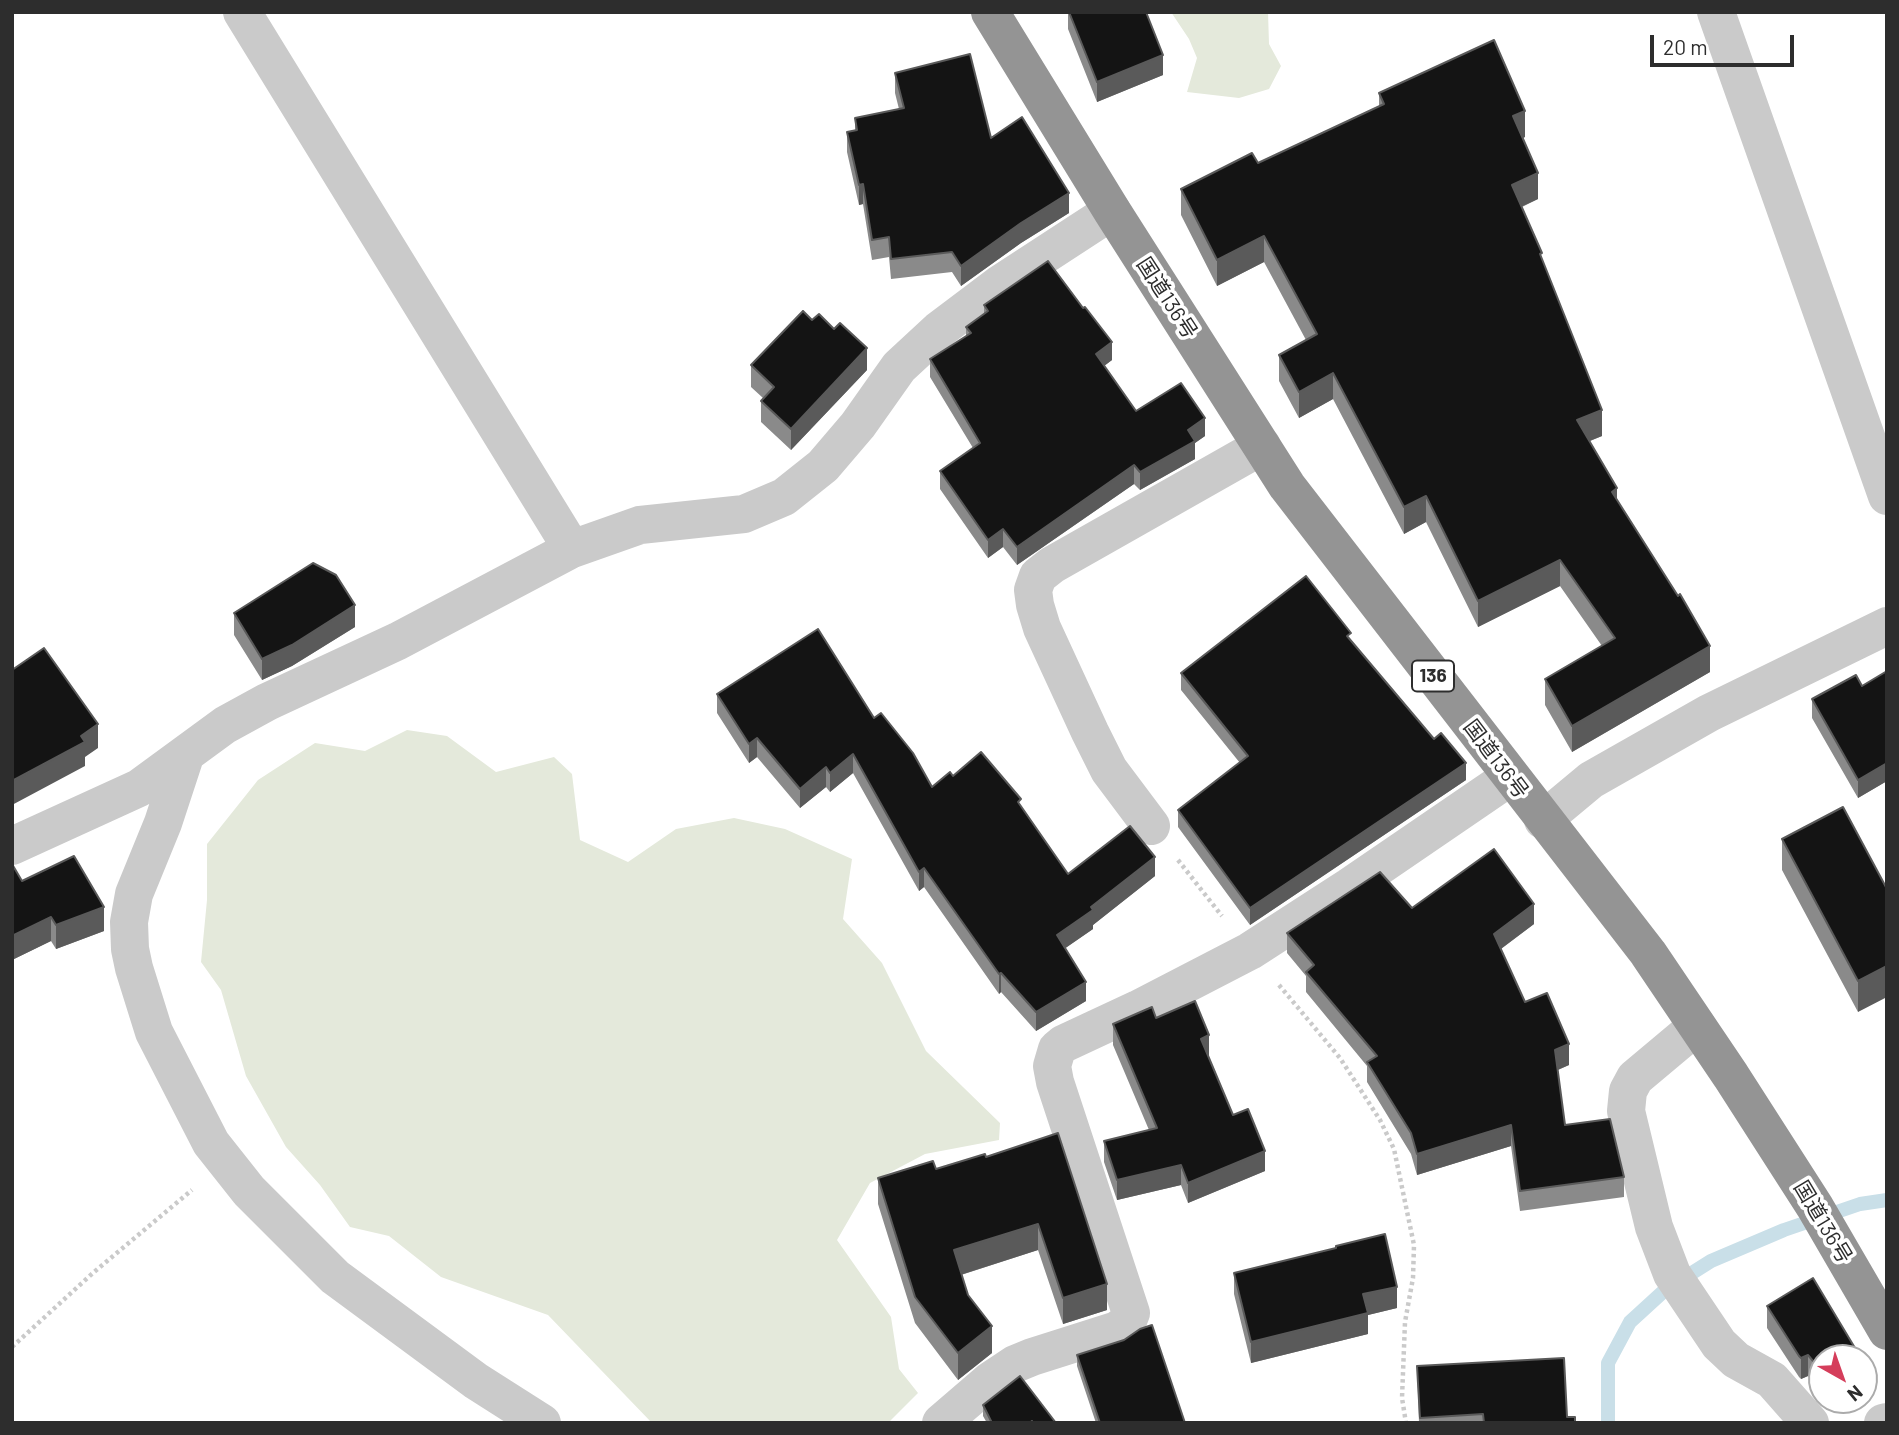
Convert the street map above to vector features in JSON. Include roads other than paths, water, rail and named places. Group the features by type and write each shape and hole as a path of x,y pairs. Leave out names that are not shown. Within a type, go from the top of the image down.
{"highway":[{"name":"国道136号","path":"990,12 1112,211 1287,486 1648,953 1815,1207 1887,1331"}],"street":[{"path":"242,12 572,549"},
{"path":"1716,12 1887,496"},
{"path":"12,846 139,788 225,725 267,702 398,641 572,549 640,525 744,514 784,497 823,466 859,425 898,367 939,330 1000,284 1112,211"},
{"path":"1151,826 1109,770 1090,732 1042,628 1033,590 1038,576 1052,565 1262,446"},
{"path":"1543,820 1591,780 1709,713 1887,626"},
{"path":"185,756 166,814 134,894 129,922 130,949 153,1032 211,1143 249,1191 335,1277 476,1381 542,1423"},
{"path":"941,1423 991,1380 1015,1364 1117,1330 1127,1323 1131,1313 1055,1082 1052,1066 1056,1049 1250,951 1510,777"},
{"path":"1697,1027 1635,1078 1628,1091 1626,1111 1654,1227 1666,1263 1719,1344 1736,1360 1772,1380 1810,1423"}],"waterway":[{"path":"1608,1423 1608,1363 1630,1322 1665,1290 1711,1261 1784,1230 1860,1204 1887,1200"}]}
